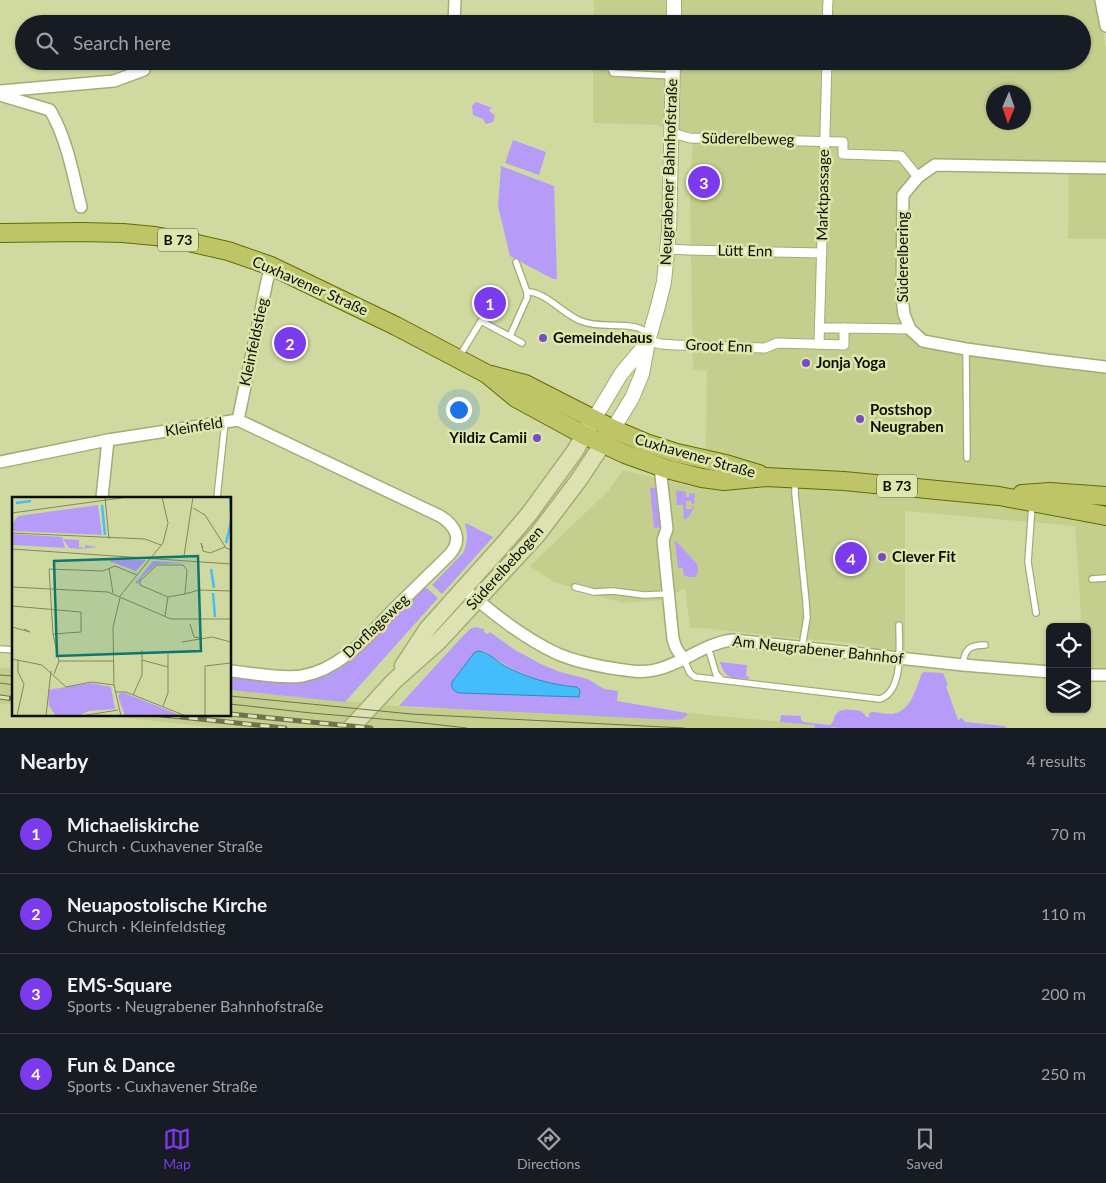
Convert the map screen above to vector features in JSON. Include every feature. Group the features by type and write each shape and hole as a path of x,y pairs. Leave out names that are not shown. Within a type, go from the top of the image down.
{"main road":[{"name":"Cuxhavener Straße","path":"0,233 82,232 155,236 212,247 271,266 396,326 487,374 516,398 584,435 639,459 702,478 724,481 766,477 844,481 999,496 1106,516"},
{"name":"Cuxhavener Straße","path":"487,374 525,384 613,429 656,447 677,454 726,464 766,477"},
{"name":"Süderelbebogen","path":"394,681 428,628 529,514 575,451 594,419"},
{"name":"Süderelbebogen","path":"351,728 394,681 428,652 537,535 578,481 613,429"},
{"name":"Cuxhavener Straße","path":"999,496 1050,492 1106,496"}],"street":[{"path":"454,15 455,0"},
{"path":"674,0 674,15"},
{"path":"827,15 828,0"},
{"path":"1101,0 1106,26"},
{"path":"0,91 114,81 144,70"},
{"name":"Neugrabener Bahnhofstraße","path":"613,429 632,398 642,374 649,337 664,282 668,249 673,70"},
{"name":"Marktpassage","path":"820,328 826,70"},
{"path":"0,95 50,110 57,121 70,161 81,207"},
{"name":"Süderelbeweg","path":"672,133 690,138 843,142 842,154"},
{"path":"824,154 902,156 918,177"},
{"name":"Süderelbering","path":"910,329 904,314 902,298 904,195 918,177 935,165 1106,168"},
{"name":"Lütt Enn","path":"668,249 822,253"},
{"name":"Kleinfeldstieg","path":"238,420 271,266"},
{"path":"819,344 820,328 910,329 923,341 966,349 1106,366"},
{"name":"Groot Enn","path":"649,337 668,344 765,348 777,343 846,345 844,328"},
{"name":"Neugrabener Bahnhofstraße","path":"594,419 621,374 649,337"},
{"name":"Kleinfeld","path":"0,462 108,440 238,420 440,516 449,521 454,527"},
{"path":"102,497 108,440"},
{"path":"660,466 667,529 663,540 672,639 684,660"},
{"name":"Dorflageweg","path":"231,671 287,677 320,671 338,662 356,647 450,554 455,548 454,527"},
{"name":"Am Neugrabener Bahnhof","path":"464,589 511,626 558,654 609,668 644,672 662,669 720,642 733,640 963,665 1046,672"},
{"path":"1091,674 1106,675"}],"lane":[{"path":"612,70 613,73 618,74 673,76"},
{"path":"510,336 527,301 527,292 516,262"},
{"path":"527,292 534,293 556,304 564,312 579,320 602,325 638,328 649,337"},
{"path":"458,359 481,321 522,343"},
{"path":"966,349 967,458"},
{"path":"217,497 225,422"},
{"path":"796,478 795,493 806,602 802,647"},
{"path":"1033,503 1028,562 1036,613"},
{"path":"1092,579 1106,578"},
{"path":"575,587 594,592 613,591 644,595 668,594"},
{"path":"684,660 690,673 695,677 880,699 890,694 896,681 899,658 899,625"},
{"path":"963,665 964,655 968,649 977,645 985,645"},
{"path":"708,647 716,674 722,680"}],"shaded area":[{"path":"594,0 1098,0 1106,50 1106,239 1068,239 1069,166 935,165 903,194 903,308 923,341 1106,367 1106,675 1091,675 1091,623 1080,623 1075,526 905,511 905,652 869,649 863,644 690,628 685,588 665,600 622,603 554,582 530,566 608,491 623,470 695,487 706,444 707,371 693,370 690,200 693,132 655,125 593,123 593,70 1091,70 1091,15 594,15"},
{"path":"476,102 492,108 489,110 495,115 493,122 486,124 483,119 473,115 472,106"},
{"path":"513,140 546,152 539,175 505,163"},
{"path":"501,166 554,186 557,279 553,279 510,256 498,206"},
{"path":"659,487 663,527 654,528 650,488"},
{"path":"676,490 686,492 686,497 689,497 689,493 695,494 694,504 691,501 686,501 686,509 694,507 689,516 684,520 683,505 677,505"},
{"path":"466,523 493,537 442,594 432,585 463,553 467,538"},
{"path":"676,541 697,564 698,571 696,577 684,576 683,568 678,568"},
{"path":"423,588 428,589 438,598 345,702 231,690 231,677 317,678 336,669 359,651"},
{"path":"475,627 484,629 484,632 487,634 490,632 515,650 543,665 560,672 588,679 604,689 618,691 617,701 687,713 687,716 675,720 399,706 470,629","holes":["484,651 517,671 539,680 577,687 579,696 459,693"]},
{"path":"720,662 747,665 746,676 749,679 730,677 724,672"},
{"path":"0,667 12,669 12,705 0,704"},
{"path":"924,672 943,673 958,720 962,718 965,722 1004,726 1007,728 815,728 815,725 780,722 781,715 801,716 803,722 830,725 836,714 844,710 861,711 867,717 869,717 871,712 892,714 898,712 904,709 912,698"},
{"path":"231,690 416,708 687,713 863,728 219,728 109,716 231,716"}],"water":[{"path":"478,651 486,653 505,666 531,677 558,685 577,687 580,690 579,697 459,693 453,689 452,682 474,653"}],"tram line":[{"path":"0,675 12,676"},
{"path":"0,683 12,685"},
{"path":"231,696 411,714 684,728"},
{"path":"231,704 467,728"}],"railway":[{"path":"0,697 12,699"},
{"path":"231,714 371,728"},
{"path":"172,716 285,728"}],"place":[{"name":"EMS-Square","path":"704,182"},
{"name":"Michaeliskirche","path":"490,303"},
{"name":"Gemeindehaus","path":"543,338"},
{"name":"Neuapostolische Kirche","path":"290,343"},
{"name":"Jonja Yoga","path":"806,363"},
{"name":"Postshop Neugraben","path":"860,419"},
{"name":"Yildiz Camii","path":"537,438"},
{"name":"Clever Fit","path":"882,557"},
{"name":"Fun & Dance","path":"851,558"}]}
